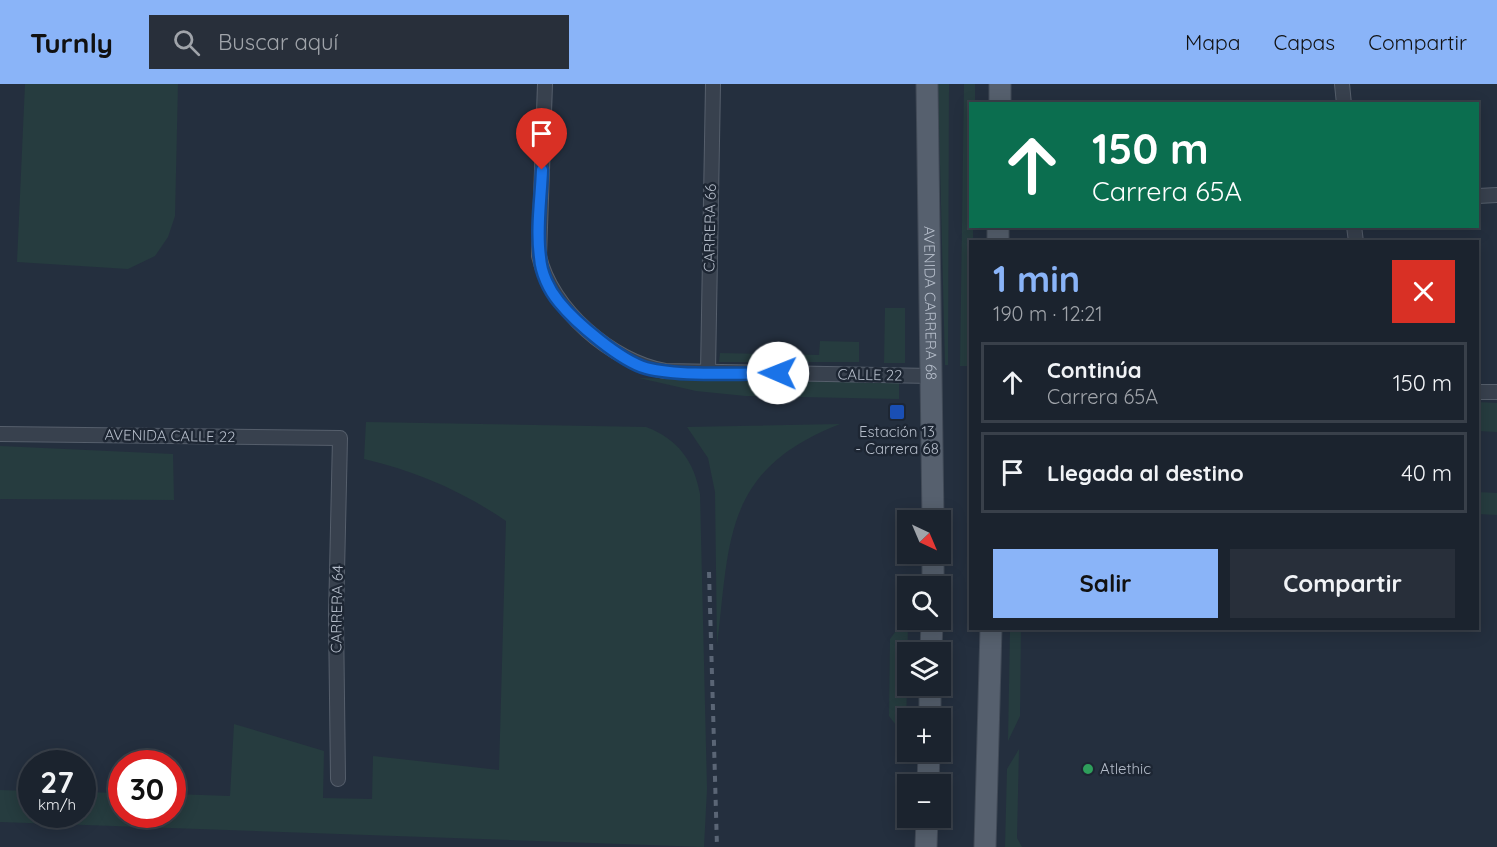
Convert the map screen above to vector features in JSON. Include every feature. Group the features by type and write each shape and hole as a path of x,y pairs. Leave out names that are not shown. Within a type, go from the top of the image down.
{"main road":[{"name":"AVENIDA CARRERA 68","path":"927,84 933,510"},
{"path":"1000,84 1000,102"},
{"path":"985,847 991,630"},
{"path":"926,847 927,828"}],"street":[{"name":"CALLE 22","path":"546,84 539,256 544,276 559,302 614,351 644,368 665,372 931,376"},
{"name":"CARRERA 66","path":"708,372 713,84"},
{"path":"1342,84 1344,102"},
{"path":"1479,196 1497,195"},
{"path":"1479,392 1497,392"},
{"name":"AVENIDA CALLE 22","path":"0,434 340,438"},
{"name":"CARRERA 64","path":"338,779 336,616 340,438"}],"green space":[{"path":"25,84 178,84 175,216 168,237 155,256 128,269 17,262"},
{"path":"938,84 949,84 948,365 945,365"},
{"path":"964,84 975,84 975,102 969,102 969,228 973,228 973,240 969,240 969,366 960,366"},
{"path":"885,308 905,308 905,363 884,363"},
{"path":"820,341 859,342 859,362 719,362 720,353 819,355"},
{"path":"639,378 899,383 899,399 746,396 696,391"},
{"path":"1479,402 1497,403 1497,432 1479,431"},
{"path":"366,422 646,427 676,445 694,471 700,494 707,789 704,847 169,828 186,828 186,794 230,796 234,724 324,751 323,798 372,799 373,756 499,770 506,521 473,500 438,483 364,459"},
{"path":"840,424 802,442 773,463 753,486 740,512 731,541 717,646 715,492 708,458 687,427"},
{"path":"0,446 173,454 174,500 0,499"},
{"path":"1479,492 1497,493 1497,515 1479,514"},
{"path":"897,630 908,630 908,642 897,642 897,696 907,696 907,708 897,708 897,726 889,716 890,639"},
{"path":"1010,630 1021,630 1020,716 1008,741"},
{"path":"1019,749 1017,838 1022,847 1005,847 1007,769"},
{"path":"0,790 18,791 18,823 0,822"},
{"path":"96,792 108,793 108,826 96,825"}],"railway":[{"path":"709,572 717,847"}],"place":[{"name":"Estación 13 - Carrera 68","path":"897,412"},
{"name":"Atlethic","path":"1088,769"}],"route":[{"path":"542,170 539,256 544,276 559,302 581,323 614,351 644,368 665,372 778,373"}]}
